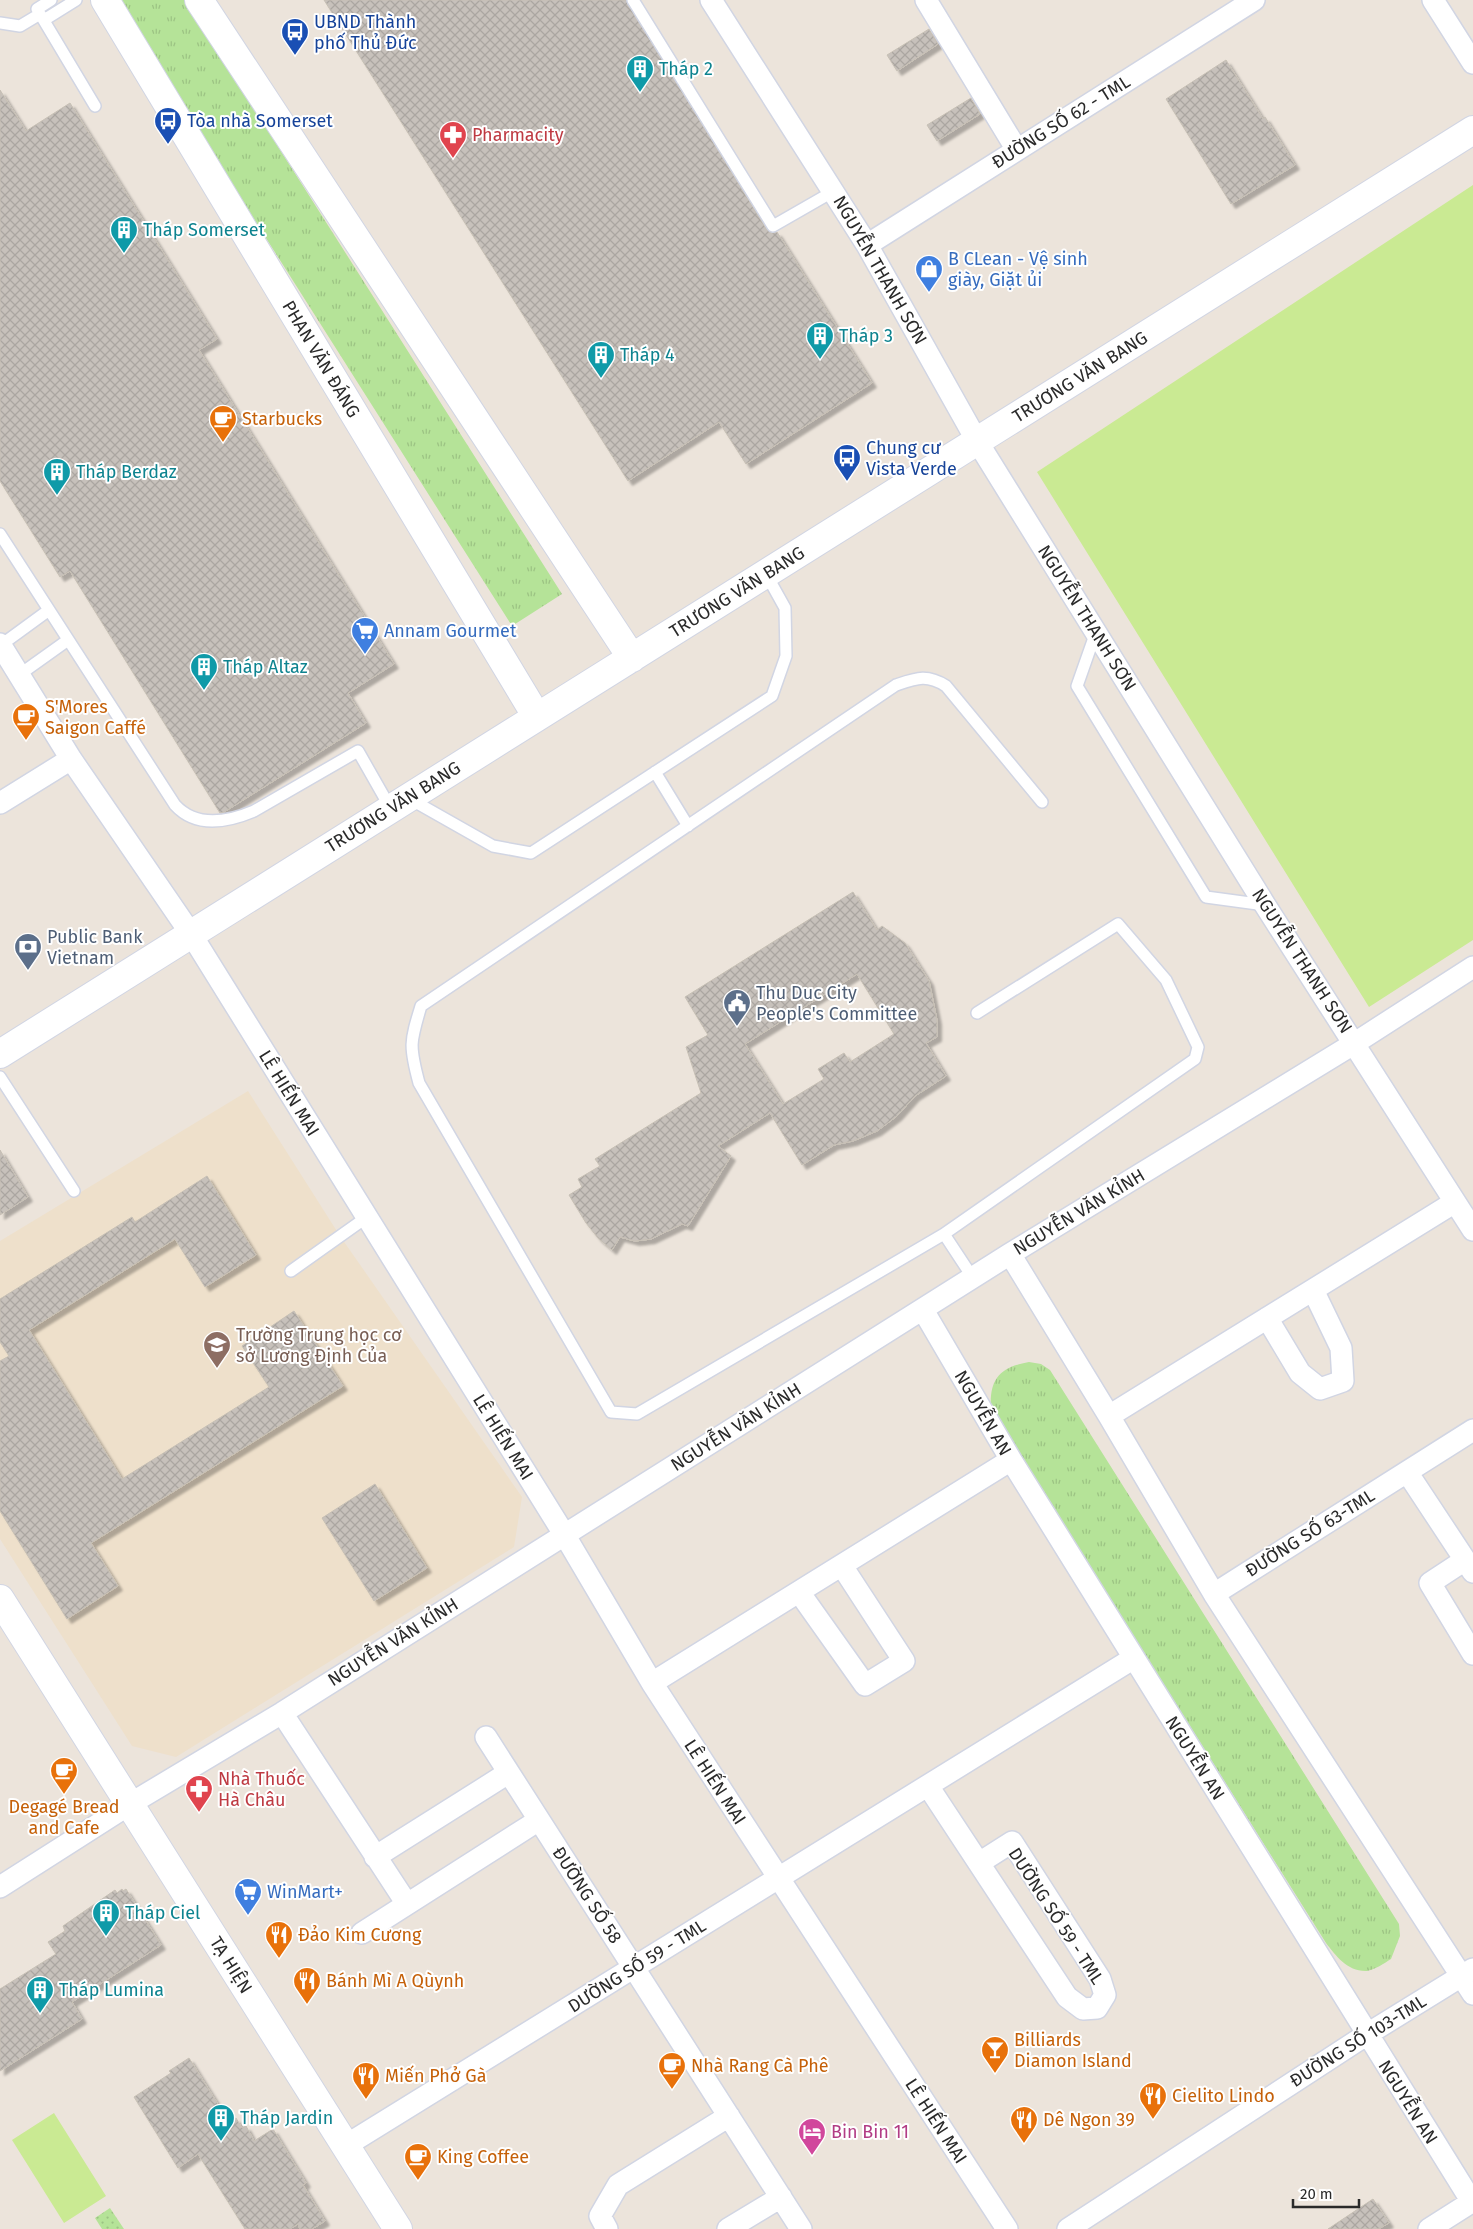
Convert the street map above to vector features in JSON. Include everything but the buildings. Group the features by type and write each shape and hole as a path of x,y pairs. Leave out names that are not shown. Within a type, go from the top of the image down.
{"street":[{"name":"PHAN VĂN ĐÁNG","path":"105,0 537,717"},
{"path":"200,0 632,658"},
{"name":"NGUYỄN THANH SƠN","path":"711,0 867,244 977,441 1265,905 1473,1230"},
{"path":"926,0 1017,150"},
{"name":"ĐƯỜNG SỐ 62 - TML","path":"867,244 1017,150 1229,6 1254,0"},
{"path":"1433,0 1473,63"},
{"name":"TRƯƠNG VĂN BANG","path":"0,1054 1473,130"},
{"name":"LÊ HIẾN MAI","path":"0,645 71,759 191,934 564,1534 652,1683 1007,2229"},
{"path":"0,804 71,759"},
{"name":"NGUYỄN VĂN KỈNH","path":"0,1888 130,1804 282,1713 1010,1254 1355,1043 1473,967"},
{"path":"1109,1416 1455,1202"},
{"path":"1010,1254 1109,1416 1214,1594 1469,1980"},
{"path":"1267,1318 1300,1373 1320,1389 1343,1381 1341,1348 1312,1290"},
{"name":"NGUYỄN AN","path":"923,1310 1011,1460 1366,2035 1472,2202"},
{"name":"ĐƯỜNG SỐ 63-TML","path":"1214,1594 1473,1430"},
{"path":"652,1683 1011,1460"},
{"path":"1407,1472 1469,1566 1430,1583 1473,1654"},
{"path":"799,1592 864,1685 904,1662 842,1566"},
{"name":"TẠ HIỆN","path":"0,1599 398,2229"},
{"name":"DƯỜNG SỐ 59 - TML","path":"345,2146 1134,1658"},
{"path":"282,1713 375,1857 408,1904"},
{"name":"ĐƯỜNG SỐ 58","path":"486,1737 801,2229"},
{"path":"375,1857 508,1773"},
{"name":"DƯỜNG SỐ 59 - TML","path":"928,1786 1067,1997 1083,2009 1097,2008 1105,1995 1100,1979 1012,1842 979,1863"},
{"path":"362,1933 538,1820"},
{"name":"ĐƯỜNG SỐ 103-TML","path":"1068,2229 1366,2035 1469,1980"},
{"path":"607,2229 600,2216 618,2184 729,2116"},
{"path":"728,2229 781,2197"},
{"path":"1429,2229 1472,2202"}],"lane":[{"path":"40,14 51,0"},
{"path":"0,23 20,26 40,14 76,0"},
{"path":"633,0 773,226 834,191"},
{"path":"40,14 95,106"},
{"path":"0,534 175,805 183,813 214,821 238,818 254,811 358,751 399,803 493,846 531,853 772,696 786,656 785,608 766,574"},
{"path":"0,645 49,610"},
{"path":"1096,632 1077,686 1206,897 1265,905"},
{"path":"19,675 68,640"},
{"path":"977,1013 1118,924 1166,980 1198,1047 1195,1059 944,1234 637,1414 611,1412 419,1083 411,1052 412,1036 421,1006 896,685 920,677 938,680 946,686 1042,802"},
{"path":"655,772 688,826"},
{"path":"0,1077 74,1191"},
{"path":"291,1272 366,1217"},
{"path":"944,1234 973,1278"}],"shaded area":[{"name":"Trường Trung học cơ sở Lương Định Của","path":"248,1091 340,1236 522,1497 514,1547 176,1757 132,1746 0,1539 0,1241"}],"green space":[{"path":"115,0 185,0 562,594 512,626"},
{"path":"1473,185 1473,940 1369,1007 1037,472"},
{"path":"1029,1362 1041,1364 1050,1370 1399,1924 1400,1936 1391,1959 1383,1964 1367,1971 1354,1969 1343,1962 1326,1943 991,1409 992,1390 998,1376 1011,1367"},
{"path":"54,2113 106,2196 64,2223 12,2140"},
{"path":"110,2208 124,2229 102,2229 95,2218"}],"place":[{"name":"UBND Thành phố Thủ Đức","path":"295,56"},
{"name":"Tháp 2","path":"640,93"},
{"name":"Tòa nhà Somerset","path":"168,145"},
{"name":"Pharmacity","path":"453,159"},
{"name":"Tháp Somerset","path":"124,254"},
{"name":"B CLean - Vệ sinh giày, Giặt ủi","path":"929,293"},
{"name":"Tháp 3","path":"820,360"},
{"name":"Tháp 4","path":"601,379"},
{"name":"Starbucks","path":"223,443"},
{"name":"Chung cư Vista Verde","path":"847,482"},
{"name":"Tháp Berdaz","path":"57,496"},
{"name":"Annam Gourmet","path":"365,655"},
{"name":"Tháp Altaz","path":"204,691"},
{"name":"S'Mores Saigon Caffé","path":"26,741"},
{"name":"Public Bank Vietnam","path":"28,971"},
{"name":"Thu Duc City People's Committee","path":"737,1027"},
{"name":"Trường Trung học cơ sở Lương Định Của","path":"217,1369"},
{"name":"Degagé Bread and Cafe","path":"64,1795"},
{"name":"Nhà Thuốc Hà Châu","path":"199,1813"},
{"name":"WinMart+","path":"248,1916"},
{"name":"Tháp Ciel","path":"106,1937"},
{"name":"Đảo Kim Cương","path":"279,1959"},
{"name":"Bánh Mì A Qùynh","path":"307,2005"},
{"name":"Tháp Lumina","path":"40,2014"},
{"name":"Billiards Diamon Island","path":"995,2074"},
{"name":"Nhà Rang Cà Phê","path":"672,2090"},
{"name":"Miến Phở Gà","path":"366,2100"},
{"name":"Cielito Lindo","path":"1153,2120"},
{"name":"Tháp Jardin","path":"221,2142"},
{"name":"Dê Ngon 39","path":"1024,2144"},
{"name":"Bin Bin 11","path":"812,2156"},
{"name":"King Coffee","path":"418,2181"}]}
